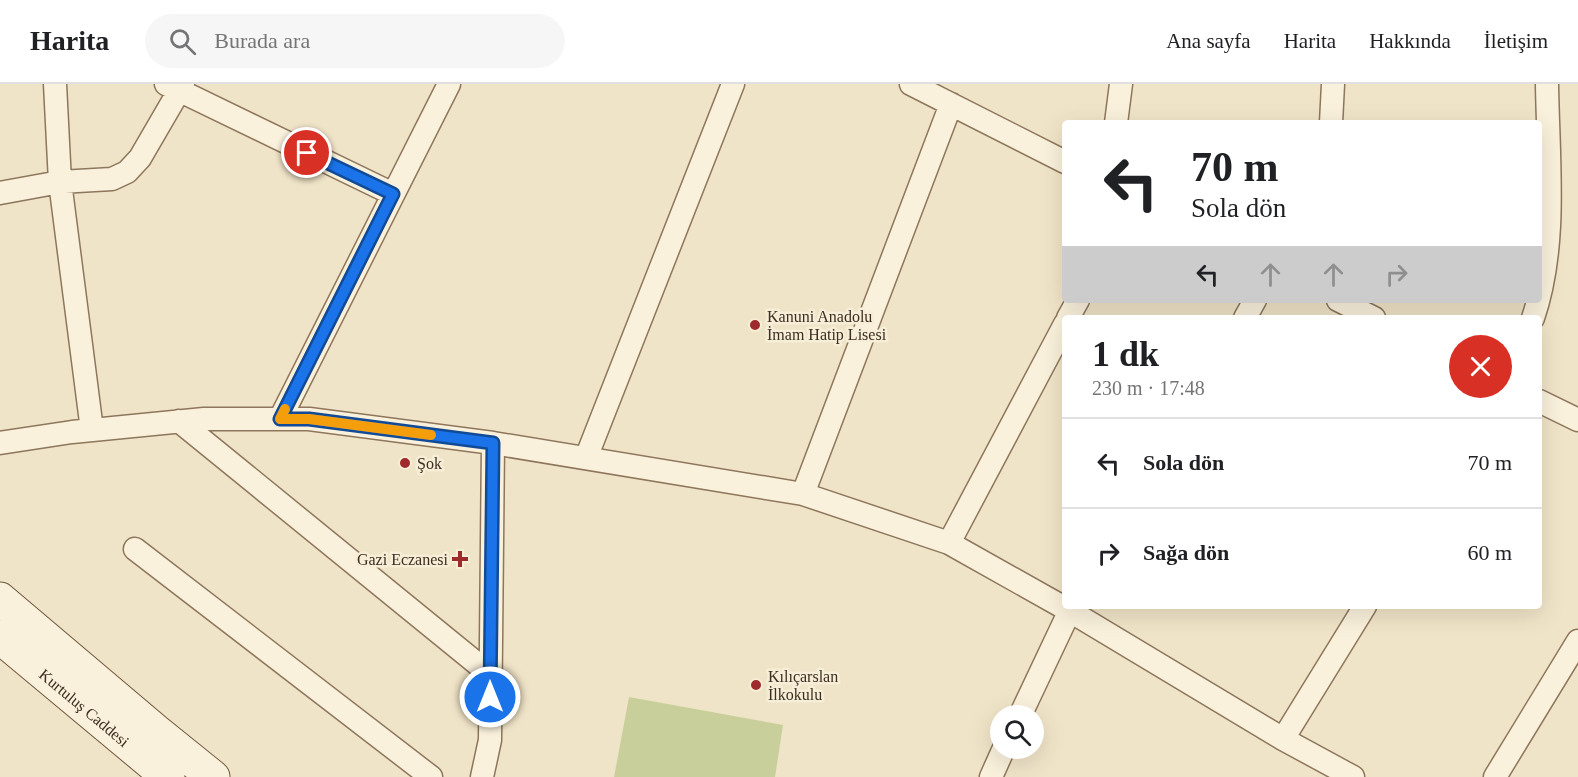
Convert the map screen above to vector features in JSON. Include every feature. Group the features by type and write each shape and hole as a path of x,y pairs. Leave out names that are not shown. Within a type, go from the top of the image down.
{"main road":[{"path":"0,599 213,777"},
{"name":"Kurtuluş Caddesi","path":"2,646 168,777"}],"street":[{"path":"55,84 60,182 92,430"},
{"path":"280,419 449,84"},
{"path":"586,458 732,84"},
{"path":"911,84 1062,160"},
{"path":"1116,120 1121,84"},
{"path":"1330,120 1333,84"},
{"path":"1542,285 1549,237 1547,84"},
{"path":"0,193 60,182 112,179 127,172 140,158 176,86 393,194"},
{"path":"803,494 951,104"},
{"path":"1344,303 1368,315"},
{"path":"949,543 1062,330"},
{"path":"1542,402 1578,420"},
{"path":"0,443 92,430 204,419 309,419 493,443 803,494 949,543 1062,603"},
{"path":"179,422 491,675"},
{"path":"482,777 490,740 493,443"},
{"path":"135,549 430,777"},
{"path":"1025,705 1071,609"},
{"path":"1073,609 1283,739 1353,777"},
{"path":"1283,739 1363,609"},
{"path":"1495,777 1578,641"},
{"path":"991,777 1000,759"}],"green space":[{"path":"629,697 783,725 775,777 614,777"}],"slow traffic":[{"path":"285,409 280,419 309,419 431,435"}],"place":[{"name":"Kanuni Anadolu İmam Hatip Lisesi","path":"755,325"},
{"name":"Şok","path":"405,463"},
{"name":"Gazi Eczanesi","path":"460,559"},
{"name":"Kılıçarslan İlkokulu","path":"756,685"}],"route":[{"path":"307,153 393,194 280,419 309,419 493,443 490,697"}]}
